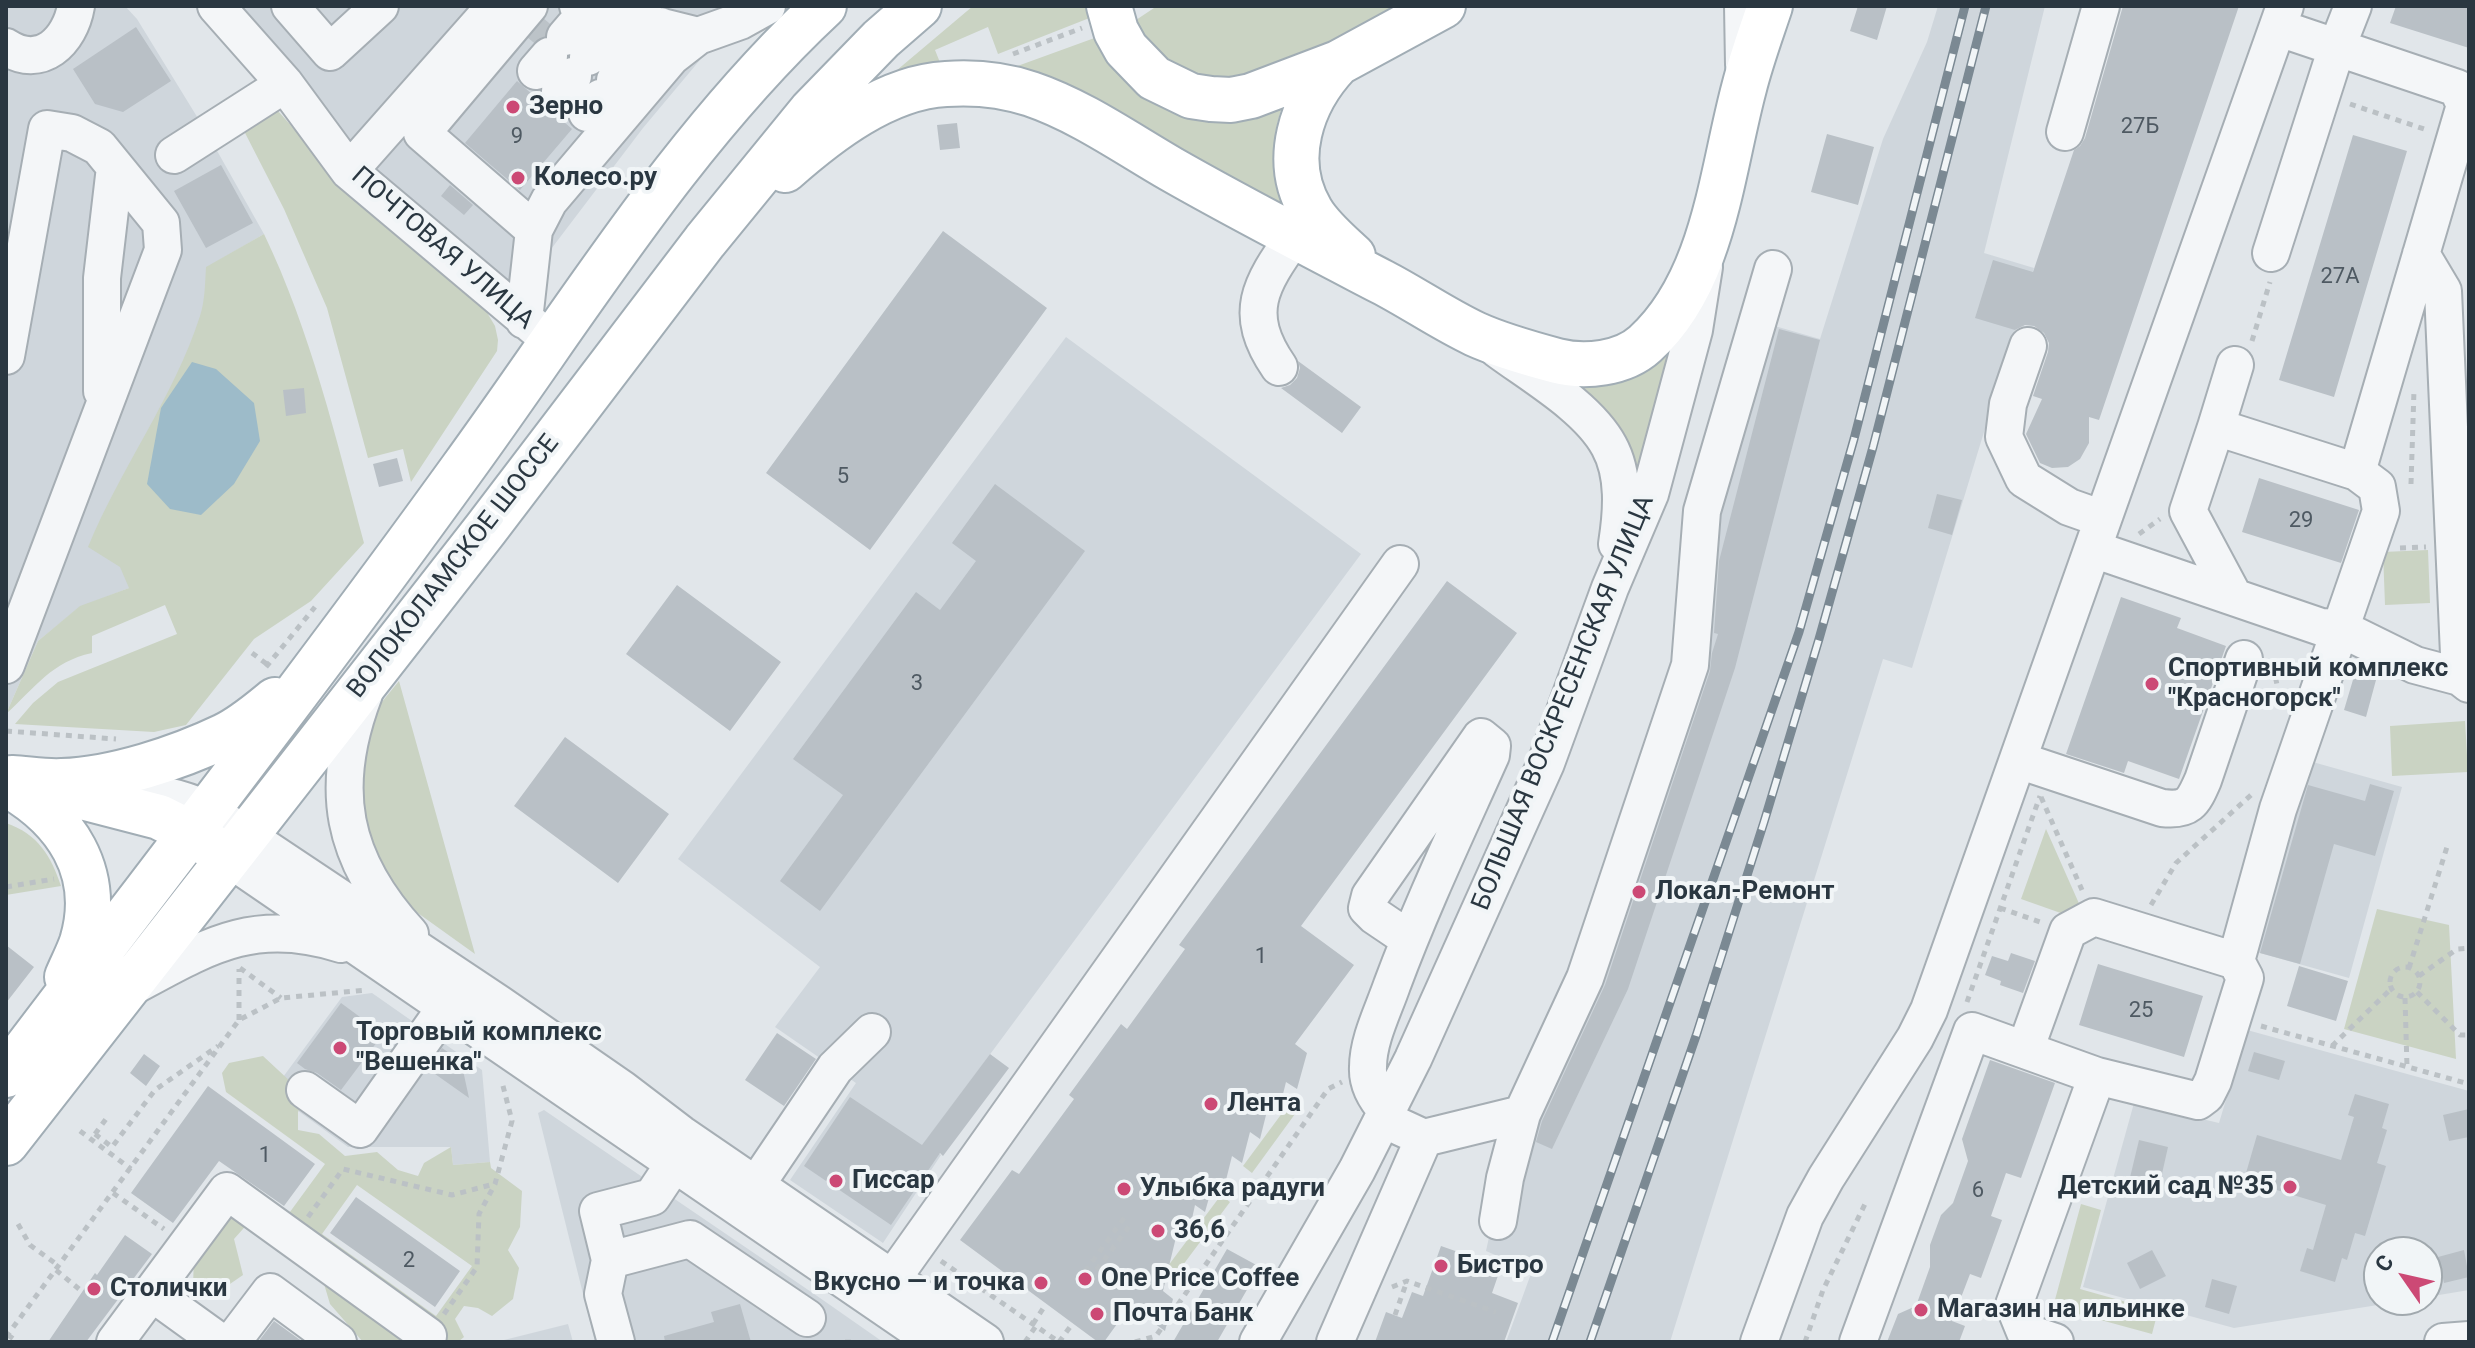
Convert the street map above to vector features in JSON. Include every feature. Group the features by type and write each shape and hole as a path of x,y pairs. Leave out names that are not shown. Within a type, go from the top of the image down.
{"main road":[{"path":"626,236 720,91 790,6"},
{"name":"ВОЛОКОЛАМСКОЕ ШОССЕ","path":"7,1073 200,822 466,463 537,330 626,236 707,131 794,33 824,6"},
{"name":"ВОЛОКОЛАМСКОЕ ШОССЕ","path":"6,1143 485,530 705,241 812,110 881,39 919,6"},
{"path":"1096,17 1116,31 1139,65 1163,83 1191,96 1221,100 1251,96 1338,63 1443,6"},
{"name":"БОЛЬШАЯ ВОСКРЕСЕНСКАЯ УЛИЦА","path":"1709,238 1744,86 1770,6"},
{"path":"1338,63 1321,81 1300,128 1296,169 1311,212 1331,236 1385,283"},
{"path":"705,241 789,166 856,116 886,99 945,84 995,85 1031,94 1071,112 1294,237 1476,334 1560,362 1598,364 1619,359 1642,347 1662,326 1683,294 1709,238"},
{"path":"8,780 62,781 120,773 225,735 248,722 275,700 333,643"},
{"path":"8,780 159,817 200,822 236,847"},
{"path":"8,780 55,820 74,846 88,890 82,943 49,1018"}],"street":[{"path":"6,47 27,56 47,52 62,41 73,21 76,6"},
{"name":"ПОЧТОВАЯ УЛИЦА","path":"216,6 285,84 349,171 537,330"},
{"path":"290,6 330,52 380,6"},
{"path":"349,171 495,6"},
{"path":"537,330 534,230 549,201 671,57 698,36 740,21 767,6"},
{"path":"1743,6 1744,86"},
{"path":"2065,132 2101,6"},
{"path":"2271,253 2353,6"},
{"path":"1759,1342 1805,1216 1928,1014 2018,760 2103,541 2282,17 2337,47 2457,88 2465,105 2462,142 2421,254 2382,481 2381,511 2285,791 2236,961 2245,978 2206,1095 2198,1101 2097,1076 1928,1014"},
{"path":"534,230 422,133 566,49 660,26 698,36"},
{"path":"566,49 660,26"},
{"path":"174,155 285,84"},
{"path":"6,356 47,129 72,133 99,147 161,223 163,250 102,413 13,626 6,665"},
{"path":"102,413 102,278 115,167"},
{"path":"1279,367 1272,358 1257,312 1266,281 1294,237"},
{"name":"БОЛЬШАЯ ВОСКРЕСЕНСКАЯ УЛИЦА","path":"1266,1334 1357,1170 1413,1059 1546,763 1610,588 1650,494 1694,330 1709,238"},
{"path":"2028,346 2008,404 2004,437 2024,479 2069,507 2103,541 2234,597 2321,627 2340,628 2415,665 2466,679 2457,472 2456,284 2421,254"},
{"path":"1498,1221 1505,1178 1522,1114 1585,978 1690,665 1702,511 1773,269"},
{"path":"1476,334 1567,401 1591,423 1609,446 1618,471 1622,508 1610,588"},
{"path":"2234,597 2188,511 2235,365"},
{"path":"2216,427 2382,481"},
{"path":"892,1279 1400,564"},
{"path":"381,660 355,716 349,742 345,772 346,818 354,851 363,871 404,928 432,959"},
{"path":"2018,760 2162,808 2176,810 2186,806 2194,800 2258,660"},
{"path":"1409,939 1367,908 1370,896 1481,737 1492,746 1491,755 1409,939 1378,1024 1368,1060 1369,1081 1385,1115 1424,1138 1522,1114"},
{"path":"62,781 165,794 190,802 200,822"},
{"path":"236,847 366,951 674,1164 844,1263 892,1279 936,1335"},
{"path":"236,847 432,959 610,1080 756,1185 844,1263 936,1335 985,1342"},
{"path":"2025,1050 2081,924 2136,930 2236,961"},
{"path":"128,989 216,944 249,934 300,933 366,951"},
{"path":"305,1090 360,1129 446,1007"},
{"path":"1858,1342 1972,1031"},
{"path":"756,1185 835,1068 872,1032"},
{"path":"2055,1342 2025,1332 2014,1305 2097,1076"},
{"path":"1335,1342 1424,1138"},
{"path":"616,1342 603,1294 610,1260 598,1211 652,1197 674,1164"},
{"path":"115,1342 227,1191 428,1336"},
{"path":"610,1260 690,1239 811,1330 844,1263"},
{"path":"232,1342 270,1292 338,1342"},
{"path":"152,1293 220,1342"},
{"path":"2443,1342 2469,1340"}],"path":[{"path":"1010,55 1096,17"},
{"path":"2322,94 2462,142"},
{"path":"2235,365 2252,342 2256,330 2271,280 2271,253"},
{"path":"2414,387 2382,481 2457,472"},
{"path":"2103,541 2176,506 2188,511"},
{"path":"2369,543 2386,549 2459,549"},
{"path":"260,675 321,599"},
{"path":"252,653 268,665"},
{"path":"2258,660 2283,712"},
{"path":"6,731 111,737 122,741"},
{"path":"2136,930 2176,863 2261,785 2285,791"},
{"path":"2000,908 2081,924 2040,795"},
{"path":"2409,968 2447,847"},
{"path":"6,887 63,877"},
{"path":"2419,976 2457,949 2469,948"},
{"path":"239,1020 239,967 281,998"},
{"path":"2409,968 2419,976 2417,992 2405,998 2398,996 2392,988 2391,979 2399,969 2409,968"},
{"path":"2332,1046 2392,988"},
{"path":"18,1342 7,1336 239,1020 281,998 380,989"},
{"path":"2417,992 2460,1035 2469,1035"},
{"path":"2405,998 2407,1067"},
{"path":"2233,1019 2469,1084"},
{"path":"80,1131 112,1147 155,1090 222,1043"},
{"path":"428,1336 477,1267 479,1214 495,1184 512,1121 499,1068"},
{"path":"1135,1342 1156,1336 1328,1089 1354,1076"},
{"path":"93,1137 106,1119"},
{"path":"93,1137 131,1169"},
{"path":"293,1239 343,1169 452,1195 495,1184"},
{"path":"113,1193 187,1246"},
{"path":"1805,1342 1823,1290 1865,1204"},
{"path":"1078,1281 1127,1214"},
{"path":"18,1224 30,1245 79,1289"},
{"path":"1082,1289 1131,1224"},
{"path":"916,1244 1059,1342 1073,1323"},
{"path":"1395,1315 1407,1281"},
{"path":"1390,1288 1407,1281 1496,1312"},
{"path":"1025,1342 1046,1304"},
{"path":"1156,1336 1166,1342"},
{"path":"845,1342 851,1342"}],"shaded area":[{"path":"6,6 125,6 137,19 264,234 206,268 281,393 142,583 80,607 38,641 6,714"},
{"path":"237,6 721,6 722,12 715,42 643,128 542,261 511,287 365,160"},
{"path":"1938,6 2045,6 1984,253 2034,268 1912,668 1883,659 1670,1342 1506,1342 1532,1271 1486,1251 1517,1108 1575,976 1678,658 1747,318 1820,339 1883,139 1927,42"},
{"path":"1066,337 1361,554 925,1142 941,1155 883,1243 790,1180 856,1083 775,1027 820,967 678,859"},
{"path":"2302,759 2402,787 2349,978 2249,950"},
{"path":"372,993 482,1070 490,1162 453,1165 451,1147 348,1147 272,1092 342,997"},
{"name":"Детский сад №35","path":"2247,1030 2469,1091 2469,1290 2443,1294 2443,1236 2363,1236 2363,1307 2234,1328 2083,1287 2134,1103 2219,1123"},
{"path":"544,1110 883,1342 595,1342 538,1113"},
{"path":"568,1324 573,1342 496,1342"}],"green space":[{"path":"973,6 1091,6 1092,17 998,54 988,27 935,50 943,70 890,76"},
{"path":"1157,6 1394,6 1288,66 1231,83 1175,72 1130,24"},
{"path":"1100,36 1105,48 1277,105 1281,110 1275,136 1275,161 1290,209 1001,72"},
{"path":"278,111 329,168 476,294 495,326 497,351 411,482 403,449 368,458 327,308 284,209 243,129"},
{"path":"264,234 309,347 364,543 311,601 254,639 186,725 154,732 15,724 33,703 58,682 177,634 165,605 92,636 92,653 55,669 6,714 38,641 80,606 129,588 120,567 88,547 189,346 202,310 206,267"},
{"path":"1672,341 1640,481 1574,382"},
{"path":"2428,550 2430,603 2385,605 2383,552"},
{"path":"399,681 475,954 415,911 385,884 358,828 360,743 377,708"},
{"path":"2465,721 2468,772 2392,776 2390,726"},
{"path":"6,823 27,833 42,847 61,886 6,895"},
{"path":"2046,829 2081,908 2072,917 2021,899"},
{"path":"2377,909 2449,925 2456,1059 2344,1029"},
{"path":"263,1056 306,1096 298,1112 298,1130 319,1134 345,1156 377,1152 398,1170 418,1176 424,1163 451,1147 453,1165 490,1162 491,1168 522,1191 520,1227 508,1250 519,1268 513,1299 492,1316 478,1308 464,1306 455,1319 464,1337 458,1342 363,1342 330,1304 316,1257 251,1220 234,1239 243,1275 214,1295 193,1286 194,1256 235,1190 287,1216 325,1164 226,1092 222,1073 229,1063","holes":["357,1185 472,1266 436,1316 322,1234"]},
{"path":"1294,1097 1303,1103 1252,1173 1243,1166"},
{"path":"1221,1195 1230,1202 1177,1273 1168,1266"},
{"path":"2081,1204 2101,1210 2080,1289 2158,1311 2152,1334 2053,1307"}],"water":[{"path":"192,362 216,369 254,403 260,441 234,484 201,515 170,509 147,484 161,408"}],"building":[{"path":"1858,6 1887,6 1877,40 1850,31"},
{"path":"2123,6 2239,6 2099,420 2089,417 2089,443 2080,459 2068,467 2052,468 2040,463 2026,434 2042,399 2033,396 2048,352 2049,343 2044,333 2034,326 2025,325 2015,330 1975,318 1993,260 2033,272 2074,150 2085,138"},
{"path":"2396,6 2469,6 2469,48 2390,23"},
{"path":"136,27 171,81 123,112 95,104 73,69"},
{"path":"517,81 572,129 520,190 465,143"},
{"path":"957,123 960,148 940,150 937,125"},
{"path":"1827,134 1874,147 1858,205 1811,192"},
{"path":"2353,135 2407,151 2334,397 2279,380"},
{"path":"221,165 253,223 206,248 174,191"},
{"path":"450,185 473,205 464,215 441,196"},
{"path":"943,231 1047,308 870,550 766,473"},
{"path":"1779,329 1820,340 1735,668 1628,989 1552,1149 1536,1142 1542,1121 1605,985 1710,671 1718,634 1714,633 1719,561"},
{"path":"1298,361 1361,407 1342,433 1281,388 1297,378 1300,368"},
{"path":"304,388 306,413 286,416 283,390"},
{"path":"397,458 403,481 379,487 373,464"},
{"path":"2259,478 2359,510 2341,563 2242,532"},
{"path":"995,484 1085,551 820,911 780,881 843,795 793,759 916,592 940,610 976,561 952,543"},
{"path":"1937,494 1962,500 1952,535 1928,528"},
{"path":"1447,581 1517,633 1301,926 1354,965 1295,1044 1307,1053 1297,1089 1286,1082 1278,1114 1268,1107 1260,1139 1250,1132 1242,1163 1232,1156 1224,1188 1214,1180 1205,1212 1195,1205 1188,1237 1178,1229 1163,1291 1173,1299 1165,1331 1130,1306 1104,1342 1098,1342 960,1240 1012,1170 1019,1174 1074,1099 1069,1095 1121,1024 1127,1029 1185,949 1179,945"},
{"path":"677,585 781,662 730,731 626,654"},
{"name":"Спортивный комплекс \"Красногорск\"","path":"2121,597 2181,618 2177,628 2226,646 2179,779 2128,761 2124,773 2066,754"},
{"path":"2355,673 2376,680 2366,717 2344,710"},
{"path":"565,737 669,814 618,883 514,806"},
{"path":"2370,784 2394,791 2375,856 2334,844 2300,964 2260,953 2308,785 2365,801"},
{"path":"6,945 34,967 6,1003"},
{"path":"2011,953 2035,961 2023,993 2000,985 2001,981 1985,975 1992,956 2008,961"},
{"path":"2098,964 2203,996 2184,1057 2079,1025"},
{"path":"2299,966 2348,981 2336,1021 2287,1006"},
{"name":"Торговый комплекс \"Вешенка\"","path":"341,1003 383,1034 341,1090 297,1063"},
{"path":"777,1033 816,1059 784,1106 745,1080"},
{"path":"442,1048 461,1061 469,1098 428,1069"},
{"path":"2254,1052 2285,1061 2279,1080 2248,1071"},
{"path":"144,1054 160,1066 146,1086 130,1073"},
{"path":"990,1054 1009,1068 943,1156 940,1153 891,1225 804,1166 850,1097 922,1145"},
{"path":"1990,1060 2055,1083 2021,1178 2006,1173 1991,1216 2002,1220 1981,1278 1970,1274 1952,1321 1965,1326 1959,1342 1887,1342 1898,1314 1916,1306 1930,1267 1930,1245 1941,1215 1953,1203 1968,1161 1962,1139"},
{"path":"208,1086 315,1164 284,1206 219,1161 173,1223 131,1193"},
{"path":"2355,1094 2389,1104 2382,1128 2387,1130 2377,1163 2386,1166 2365,1236 2355,1233 2347,1260 2342,1258 2335,1282 2300,1271 2307,1248 2313,1250 2326,1205 2244,1180 2257,1135 2341,1160 2354,1117 2348,1115"},
{"path":"2469,1109 2469,1137 2449,1141 2443,1115"},
{"path":"2139,1140 2168,1147 2157,1196 2127,1190"},
{"path":"356,1197 460,1271 435,1307 330,1233"},
{"path":"125,1235 152,1254 86,1342 48,1342 95,1273 97,1275"},
{"path":"1441,1246 1501,1267 1492,1293 1518,1303 1504,1342 1375,1342 1386,1312 1402,1318 1412,1292 1423,1296"},
{"path":"1227,1249 1260,1267 1217,1342 1173,1342"},
{"path":"2152,1250 2166,1276 2140,1289 2127,1263"},
{"path":"2464,1250 2469,1277 2444,1283 2443,1256"},
{"path":"2212,1279 2237,1286 2229,1314 2205,1307"},
{"path":"740,1304 751,1342 665,1342 664,1336 714,1322 711,1312"},
{"path":"274,1321 303,1342 258,1342"}],"tunnel":[{"path":"527,37 543,18"}],"railway":[{"path":"1552,1342 1799,632 1854,439 1965,6"},
{"path":"1590,1342 1696,1036 1819,639 1873,447 1986,6"}],"place":[{"name":"Зерно","path":"513,107"},
{"name":"Колесо.ру","path":"518,178"},
{"name":"Спортивный комплекс \"Красногорск\"","path":"2152,684"},
{"name":"Локал-Ремонт","path":"1639,892"},
{"name":"Торговый комплекс \"Вешенка\"","path":"340,1048"},
{"name":"Лента","path":"1211,1104"},
{"name":"Гиссар","path":"836,1181"},
{"name":"Детский сад №35","path":"2290,1187"},
{"name":"Улыбка радуги","path":"1124,1189"},
{"name":"36,6","path":"1158,1231"},
{"name":"Бистро","path":"1441,1266"},
{"name":"One Price Coffee","path":"1085,1279"},
{"name":"Вкусно — и точка","path":"1041,1283"},
{"name":"Столички","path":"94,1289"},
{"name":"Магазин на ильинке","path":"1921,1310"},
{"name":"Почта Банк","path":"1097,1314"}]}
